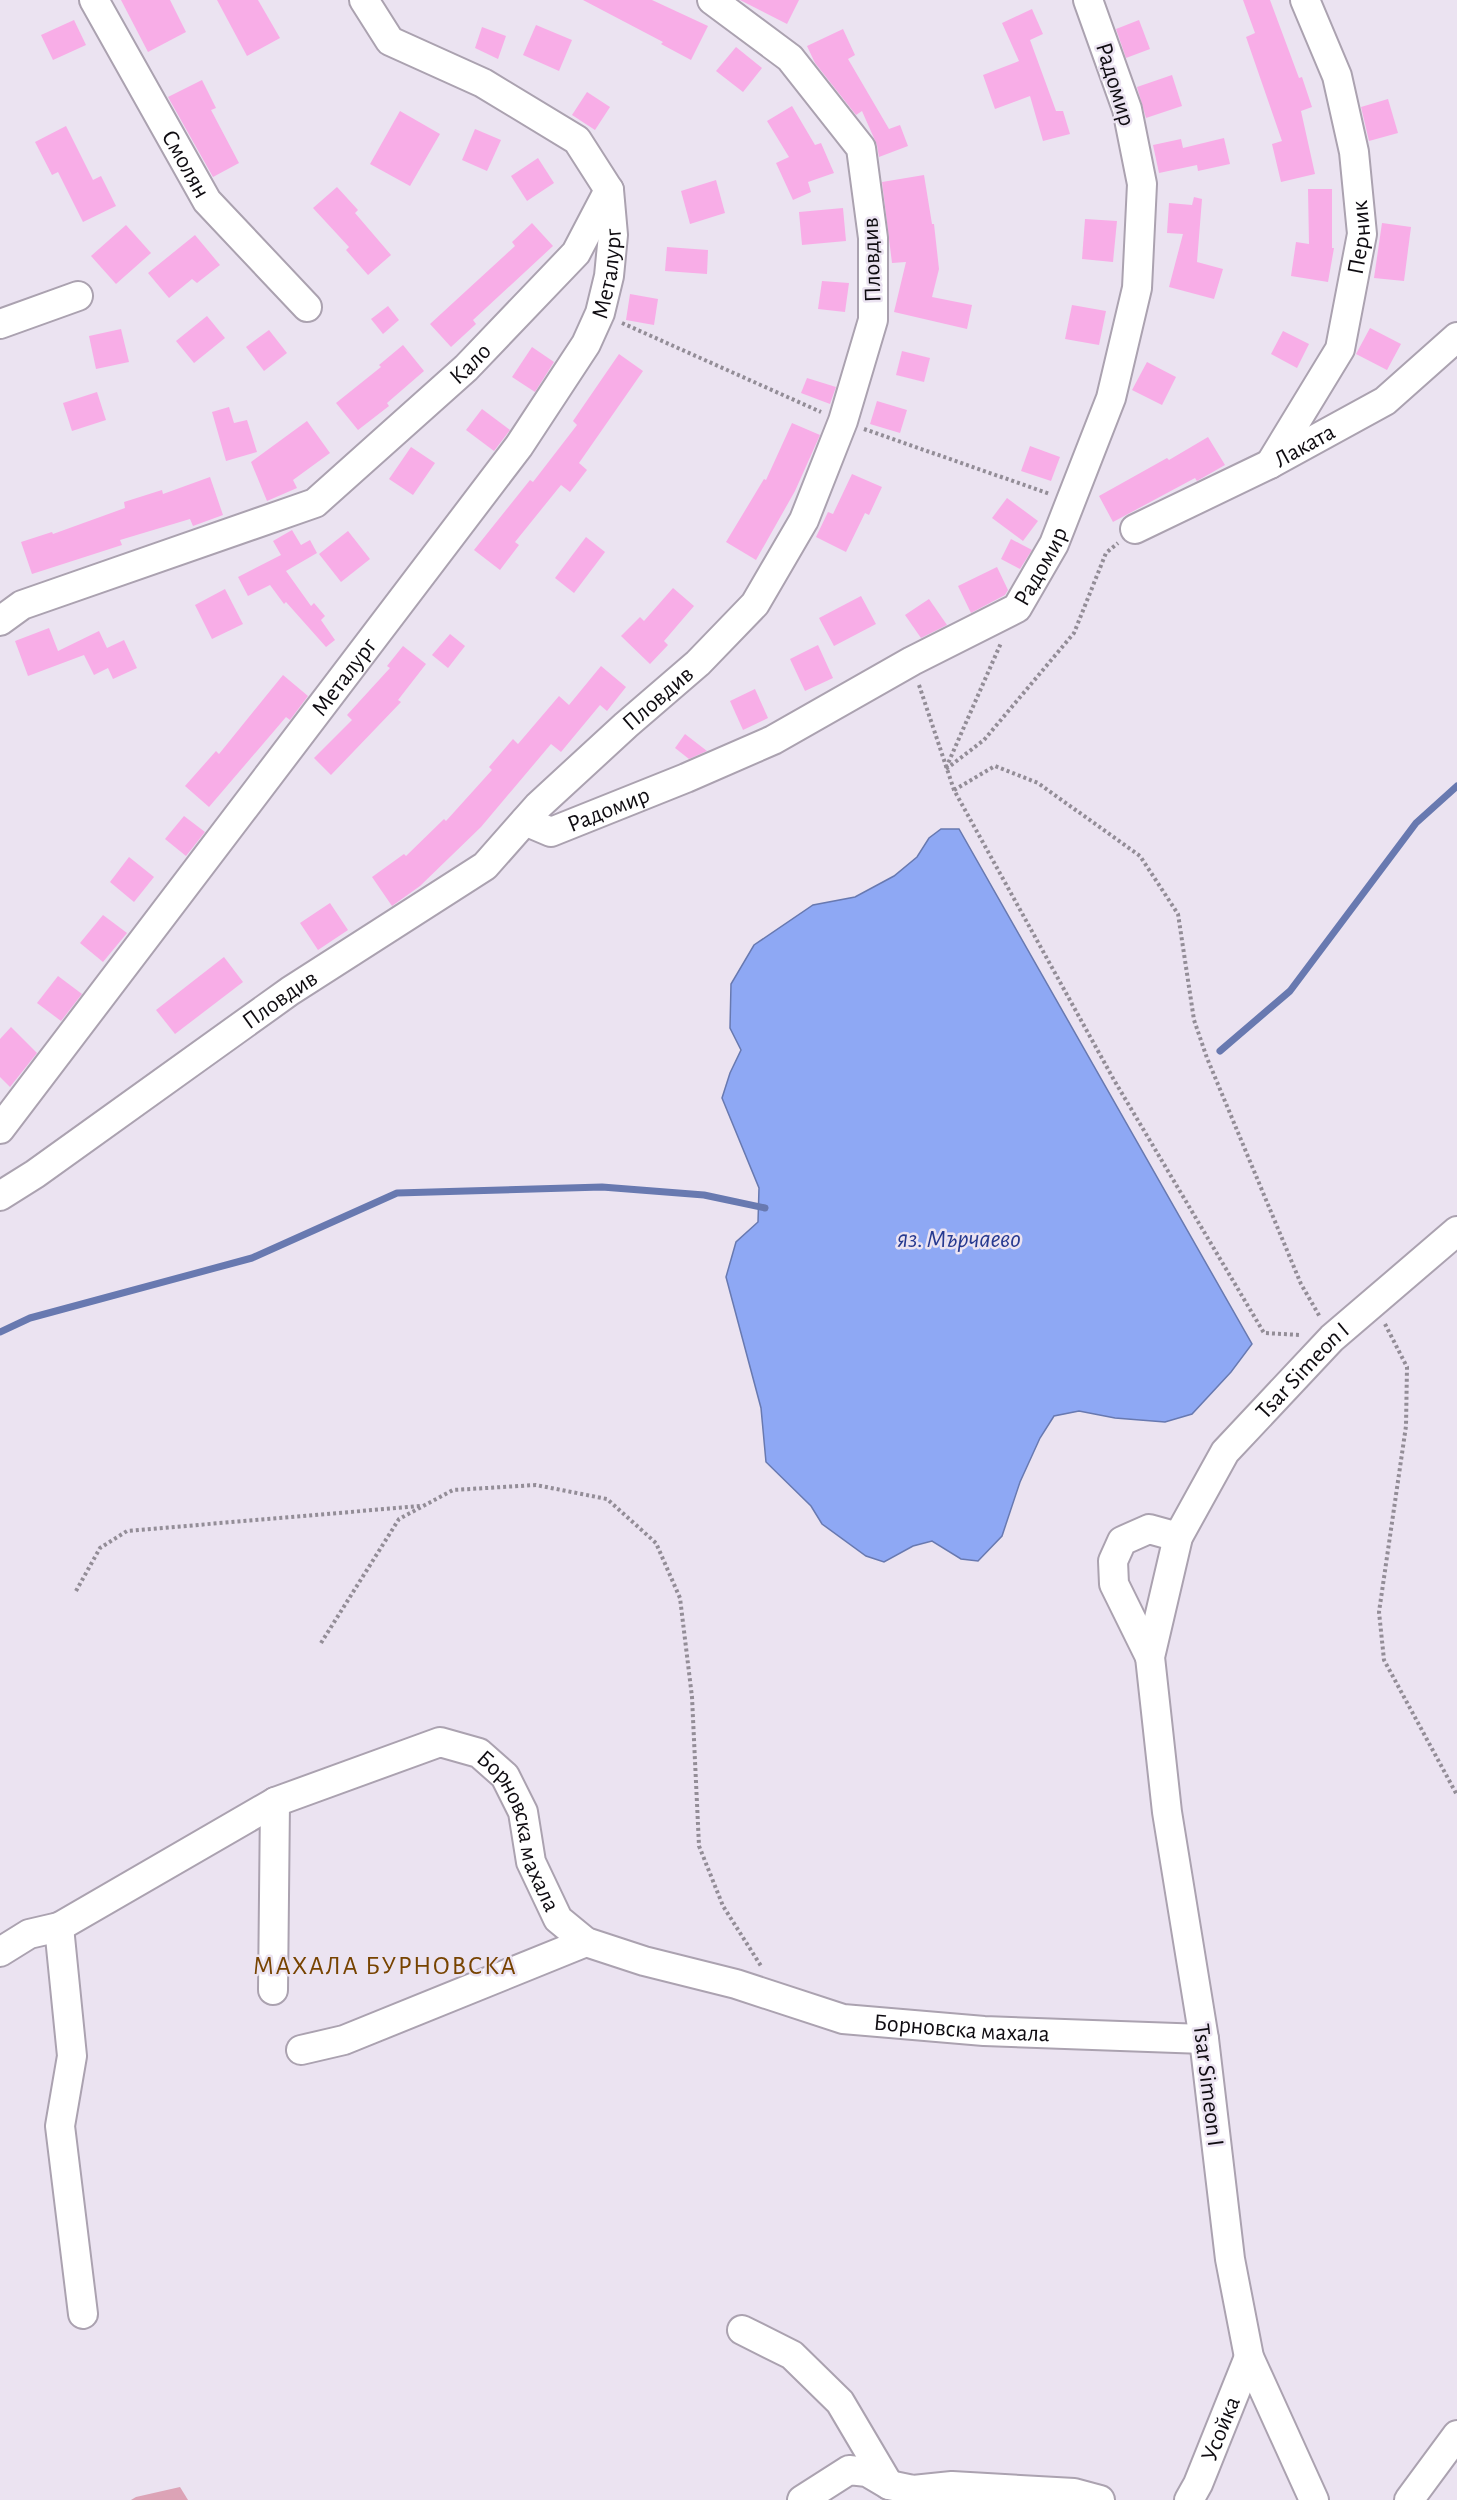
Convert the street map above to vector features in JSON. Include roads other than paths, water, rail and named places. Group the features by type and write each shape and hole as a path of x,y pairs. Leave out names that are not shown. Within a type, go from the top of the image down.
{"street":[{"name":"Смолян","path":"94,0 207,201 307,307"},
{"path":"364,0 390,40 483,83 577,140 609,190"},
{"name":"Пловдив","path":"0,1196 35,1174 290,991 485,866 525,821 626,725 698,663 755,604 804,520 843,421 873,320 873,238 861,148 790,58 712,0"},
{"name":"Радомир","path":"525,821 551,832 686,778 773,740 912,661 1017,608 1054,544 1111,398 1137,288 1142,184 1127,109 1088,0"},
{"name":"Перник","path":"1270,464 1340,349 1362,234 1354,152 1337,75 1305,0"},
{"name":"Кало","path":"0,621 22,605 315,503 466,368 576,253 609,190"},
{"name":"Металург","path":"0,1130 519,446 586,344 600,313 609,276 613,235 609,190"},
{"path":"0,324 78,296"},
{"name":"Лаката","path":"1135,529 1270,464 1385,401 1457,337"},
{"name":"Tsar Simeon I","path":"1314,2500 1249,2357 1230,2259 1204,2039 1167,1812 1150,1658 1178,1537 1225,1452 1332,1338 1457,1231"},
{"path":"1150,1658 1114,1584 1113,1561 1122,1541 1149,1529 1178,1537"},
{"name":"Борновска махала","path":"1,1951 29,1934 59,1927 275,1802 440,1742 479,1753 505,1776 523,1812 531,1862 558,1919 586,1942 644,1961 736,1984 843,2019 984,2031 1204,2039"},
{"path":"273,1990 275,1802"},
{"path":"59,1927 72,2056 60,2126 83,2314"},
{"path":"301,2050 344,2040 586,1942"},
{"path":"742,2330 792,2355 840,2402 889,2485"},
{"name":"Усойка","path":"1189,2500 1198,2484 1249,2357"},
{"path":"1409,2500 1457,2435"},
{"path":"802,2500 849,2470 867,2472 889,2485 913,2490 952,2486 1074,2493 1100,2500"}],"water":[{"name":"яз. Мърчаево","path":"941,829 959,829 1252,1344 1231,1372 1192,1414 1165,1422 1115,1418 1079,1411 1054,1416 1040,1438 1020,1482 1002,1536 978,1561 961,1559 932,1541 913,1546 884,1562 866,1556 822,1524 811,1506 766,1462 761,1408 726,1277 736,1242 758,1222 759,1188 722,1098 741,1050 730,1028 731,984 754,945 813,905 855,897 894,876 917,857 929,838"}],"waterway":[{"path":"1220,1051 1290,991 1416,823 1457,786"},
{"path":"0,1332 30,1318 252,1258 397,1193 602,1187 704,1195 765,1208"}],"district":[{"name":"МАХАЛА БУРНОВСКА","path":"385,1965"}]}
